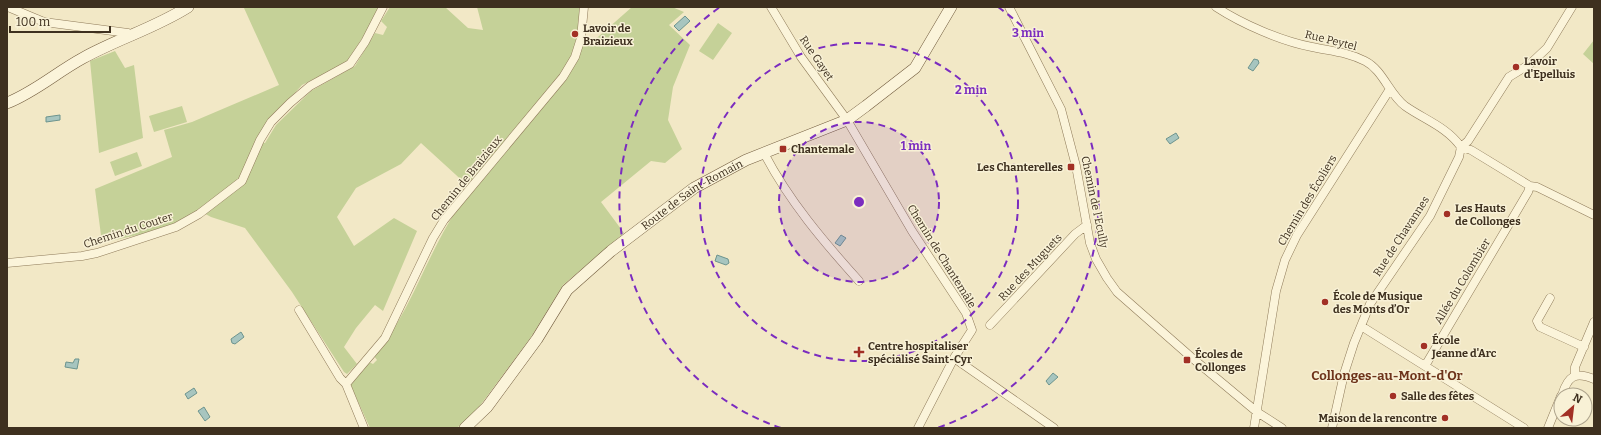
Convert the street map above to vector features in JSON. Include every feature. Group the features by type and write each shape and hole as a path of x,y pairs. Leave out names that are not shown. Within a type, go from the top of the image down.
{"main road":[{"path":"7,103 31,92 62,70 85,57 132,36 188,7"},
{"name":"Route de Saint-Romain","path":"465,428 487,407 536,339 567,290 611,251 694,188 746,160 847,120 915,68 951,7"}],"street":[{"path":"8,7 44,22 128,33 132,36"},
{"name":"Chemin du Couter","path":"7,263 82,256 176,227 199,214 242,181 260,140 271,122 310,86 350,64 365,42 383,7"},
{"name":"Chemin de Braizieux","path":"346,384 385,338 433,238 444,220 563,77 575,57 581,38 584,7"},
{"name":"Rue Gayet","path":"771,7 801,57 847,120"},
{"name":"Chemin de l'Ecully","path":"1009,7 1061,109 1069,135 1090,243 1096,259 1117,292 1257,412 1282,428"},
{"name":"Rue de Chavannes","path":"1332,428 1344,374 1370,304 1399,259 1430,216 1459,157 1461,147 1468,141 1509,77 1530,64 1547,48 1572,7"},
{"name":"Rue Peytel","path":"1220,9 1263,31 1282,38 1310,47 1345,53 1366,61 1377,70 1405,105 1447,131 1461,147"},
{"name":"Chemin des Écoliers","path":"1254,428 1276,291 1285,260 1297,235 1390,88"},
{"name":"Chemin de Chantemâle","path":"847,120 912,231 966,313 972,330 954,358 918,428"},
{"path":"1461,147 1471,150 1530,186 1537,187 1594,215"},
{"path":"764,153 809,224 860,281"},
{"name":"Allée du Colombier","path":"1425,366 1528,192 1530,186"},
{"name":"Rue des Muguets","path":"990,325 1075,234 1086,225"},
{"path":"1550,298 1537,321 1540,327 1584,347"},
{"path":"299,310 340,378 346,384 364,428"},
{"path":"1575,376 1575,367 1594,322"},
{"path":"1361,326 1524,428"},
{"path":"954,358 1054,428"},
{"path":"1565,387 1569,379 1575,376 1582,375 1594,379"},
{"path":"1548,428 1553,416"}],"green space":[{"path":"379,7 372,23 346,63 302,85 269,121 257,142 265,143 276,125 311,91 355,66 375,33 383,35 387,27 381,21 390,7 445,7 468,28 483,30 477,7 581,7 576,42 566,66 467,185 421,143 401,164 356,188 337,217 354,246 394,218 417,231 383,311 375,305 356,328 344,347 357,364 347,374 344,372 292,292 245,228 211,217 198,210 191,216 167,227 102,243 95,189 172,157 164,130 192,122 279,85 244,8"},
{"path":"632,7 672,7 684,12 669,25 690,45 673,87 668,120 682,149 665,163 651,161 601,202 624,233 563,285 531,337 479,407 457,428 370,428 350,384 369,362 373,364 377,360 374,356 398,321 447,226 458,208 565,79 583,40 590,44"},
{"path":"718,23 732,33 713,60 699,51"},
{"path":"1594,40 1594,64 1583,54"},
{"path":"115,51 125,68 134,65 143,138 99,153 90,61"},
{"path":"182,106 187,122 154,132 149,116"},
{"path":"137,152 142,166 115,176 110,162"}],"water":[{"path":"685,16 690,21 679,31 674,26"},
{"path":"1254,59 1258,60 1259,63 1253,71 1248,68"},
{"path":"60,115 60,120 46,122 46,117"},
{"path":"1176,133 1179,138 1170,144 1166,139"},
{"path":"841,235 846,238 840,246 835,243"},
{"path":"717,255 728,259 729,263 726,265 715,261"},
{"path":"241,332 244,337 235,344 232,343 231,339"},
{"path":"75,359 79,359 77,369 65,367 66,362 73,363"},
{"path":"1053,373 1058,377 1049,385 1046,381"},
{"path":"194,388 197,393 188,399 185,394"},
{"path":"204,407 210,417 205,421 198,411"}],"place":[{"name":"Lavoir de Braizieux","path":"575,34"},
{"name":"Lavoir d'Epelluis","path":"1516,67"},
{"name":"Chantemale","path":"783,149"},
{"name":"Les Chanterelles","path":"1071,167"},
{"name":"Les Hauts de Collonges","path":"1447,214"},
{"name":"École de Musique des Monts d’Or","path":"1325,302"},
{"name":"École Jeanne d'Arc","path":"1424,346"},
{"name":"Centre hospitaliser spécialisé Saint-Cyr","path":"859,352"},
{"name":"Écoles de Collonges","path":"1187,360"},
{"name":"Salle des fêtes","path":"1393,396"},
{"name":"Maison de la rencontre","path":"1445,418"}],"district":[{"name":"Collonges-au-Mont-d'Or","path":"1387,375"}]}
